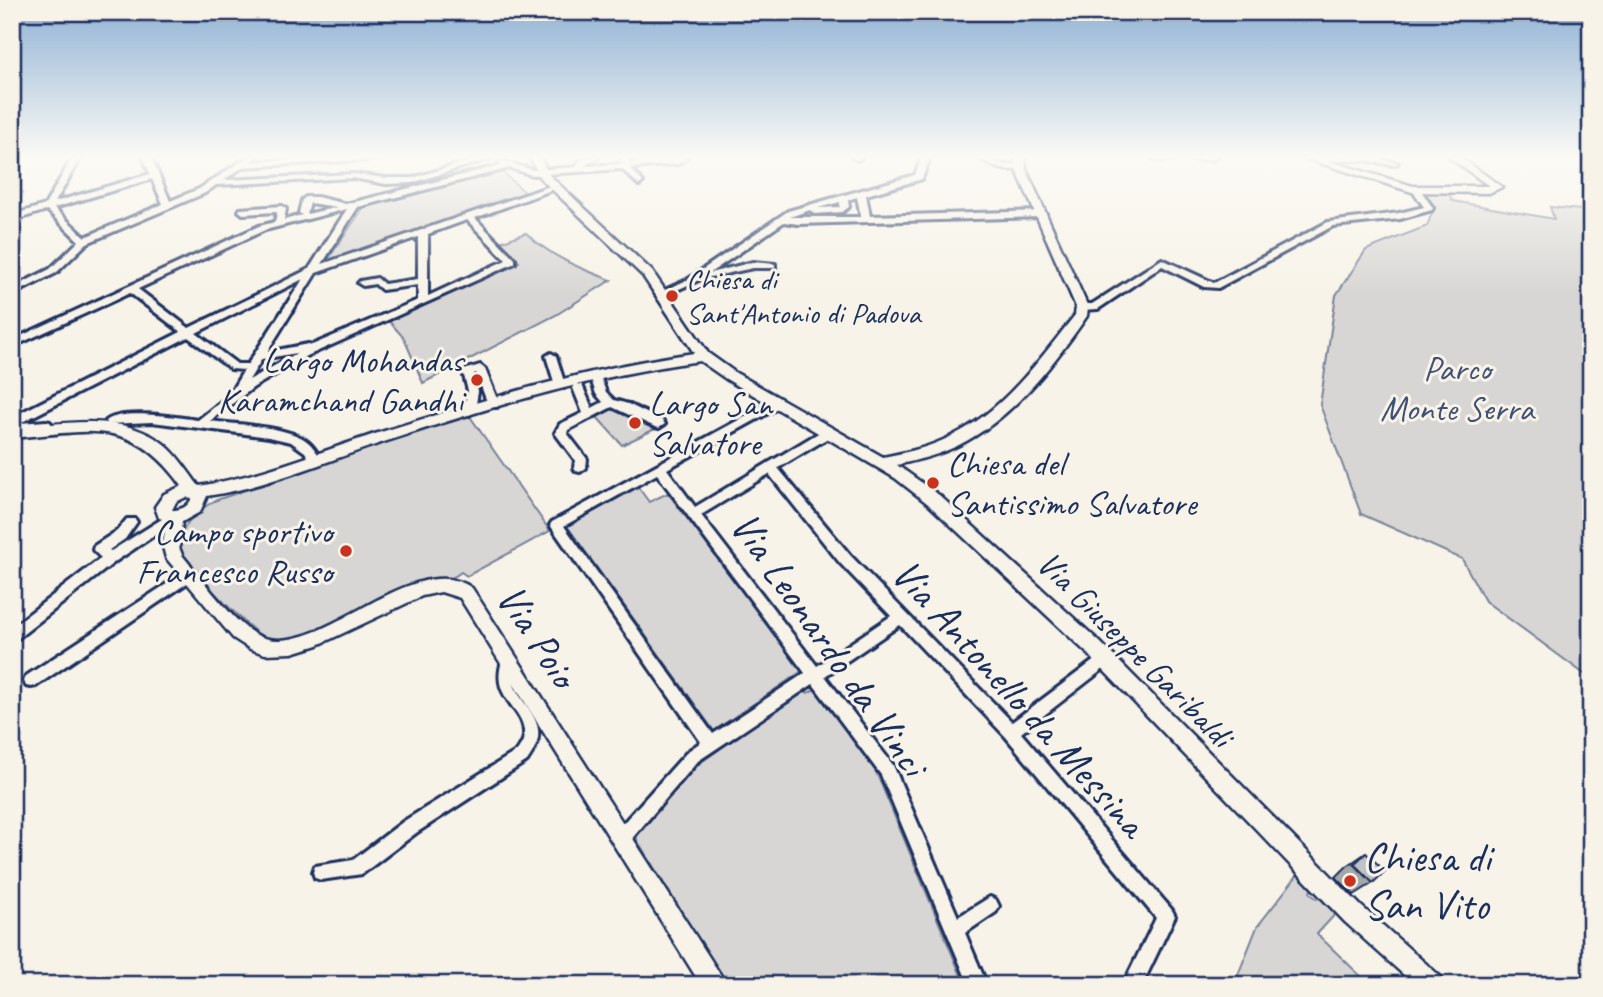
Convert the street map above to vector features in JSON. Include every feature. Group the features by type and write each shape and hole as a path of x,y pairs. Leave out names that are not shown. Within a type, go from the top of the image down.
{"street":[{"path":"12,218 60,204"},
{"path":"12,292 53,271 85,241 174,204"},
{"path":"279,221 358,204"},
{"path":"12,425 289,281 508,204"},
{"name":"Via Giuseppe Garibaldi","path":"573,204 648,274 699,350 724,371 883,463 933,499 1105,660 1353,914 1433,985"},
{"path":"690,282 781,219 823,204"},
{"path":"863,204 866,219"},
{"path":"883,463 954,442 1000,412 1081,316 1082,307 1038,204"},
{"path":"1082,307 1094,307 1162,262 1203,283 1215,286 1331,225 1400,216 1429,208 1426,204"},
{"path":"12,344 252,232 303,213 337,205 352,205"},
{"path":"236,391 314,270 352,205"},
{"path":"48,207 85,241"},
{"path":"243,211 282,209 279,221"},
{"path":"781,219 1042,214"},
{"path":"200,424 236,391 312,347 423,302 512,261 469,217"},
{"path":"423,233 423,302"},
{"path":"661,294 690,282 753,265 772,266"},
{"path":"289,281 304,285"},
{"path":"363,284 377,281 382,287 423,281"},
{"path":"130,289 234,367 244,378"},
{"path":"234,367 300,347 312,347"},
{"path":"12,635 169,510 315,459 469,411 699,350"},
{"path":"551,356 560,385"},
{"path":"652,362 691,363 724,371"},
{"path":"469,411 473,390 468,372 480,369 493,404"},
{"path":"595,376 601,394 611,403 627,406 646,420 659,424"},
{"path":"473,390 486,387"},
{"path":"578,388 589,414"},
{"path":"711,743 556,525 777,402"},
{"path":"579,468 581,459 561,433 564,426 611,403"},
{"path":"112,421 152,418 295,439 309,449 315,459"},
{"path":"12,425 46,425"},
{"path":"12,433 110,429 136,435 159,448 167,456 195,500"},
{"path":"693,514 829,432"},
{"path":"167,456 172,470 169,510 171,547"},
{"name":"Via Leonardo da Vinci","path":"659,468 887,770 978,985"},
{"name":"Via Antonello da Messina","path":"771,468 845,559 1011,732 1166,916 1132,985"},
{"path":"171,547 195,500"},
{"path":"109,556 99,550 121,535 131,522"},
{"name":"Via Poio","path":"171,547 174,558 239,633 268,648 312,640 418,589 451,586 466,593 623,836 715,985"},
{"path":"31,681 188,575"},
{"path":"623,836 693,756 813,673 901,617"},
{"path":"321,872 356,867 410,827 522,756 533,740 533,729 506,681 509,660"},
{"path":"1011,732 1105,660"},
{"path":"954,930 990,906"}],"green space":[{"path":"368,204 499,204 327,261"},
{"name":"Parco Monte Serra","path":"1429,204 1467,204 1554,219 1550,207 1591,211 1591,679 1485,601 1462,559 1361,514 1320,405 1336,295 1366,250 1427,226 1433,210"},
{"path":"526,233 555,255 611,280 556,315 423,383 404,338 388,320 519,262 500,242"},
{"path":"612,408 623,411 655,429 622,445 596,416"},
{"name":"Campo sportivo Francesco Russo","path":"469,415 550,531 467,576 461,572 450,578 418,586 339,623 298,638 281,641 267,640 261,636 185,563 181,543 185,527 197,513 214,501 414,431"},
{"path":"638,487 649,502 668,493 802,671 714,731 567,526"},
{"path":"805,689 808,693 815,689 874,767 965,985 727,985 637,840 637,832 700,763"},
{"path":"1299,873 1312,885 1310,893 1317,899 1325,897 1339,910 1317,934 1370,985 1234,985 1257,927"}],"building":[{"path":"1366,853 1385,871 1373,883 1354,864"}],"place":[{"name":"Chiesa di Sant'Antonio di Padova","path":"672,296"},
{"name":"Largo Mohandas Karamchand Gandhi","path":"477,380"},
{"name":"Largo San Salvatore","path":"635,423"},
{"name":"Chiesa del Santissimo Salvatore","path":"933,483"},
{"name":"Campo sportivo Francesco Russo","path":"346,551"},
{"name":"Chiesa di San Vito","path":"1350,881"}]}
